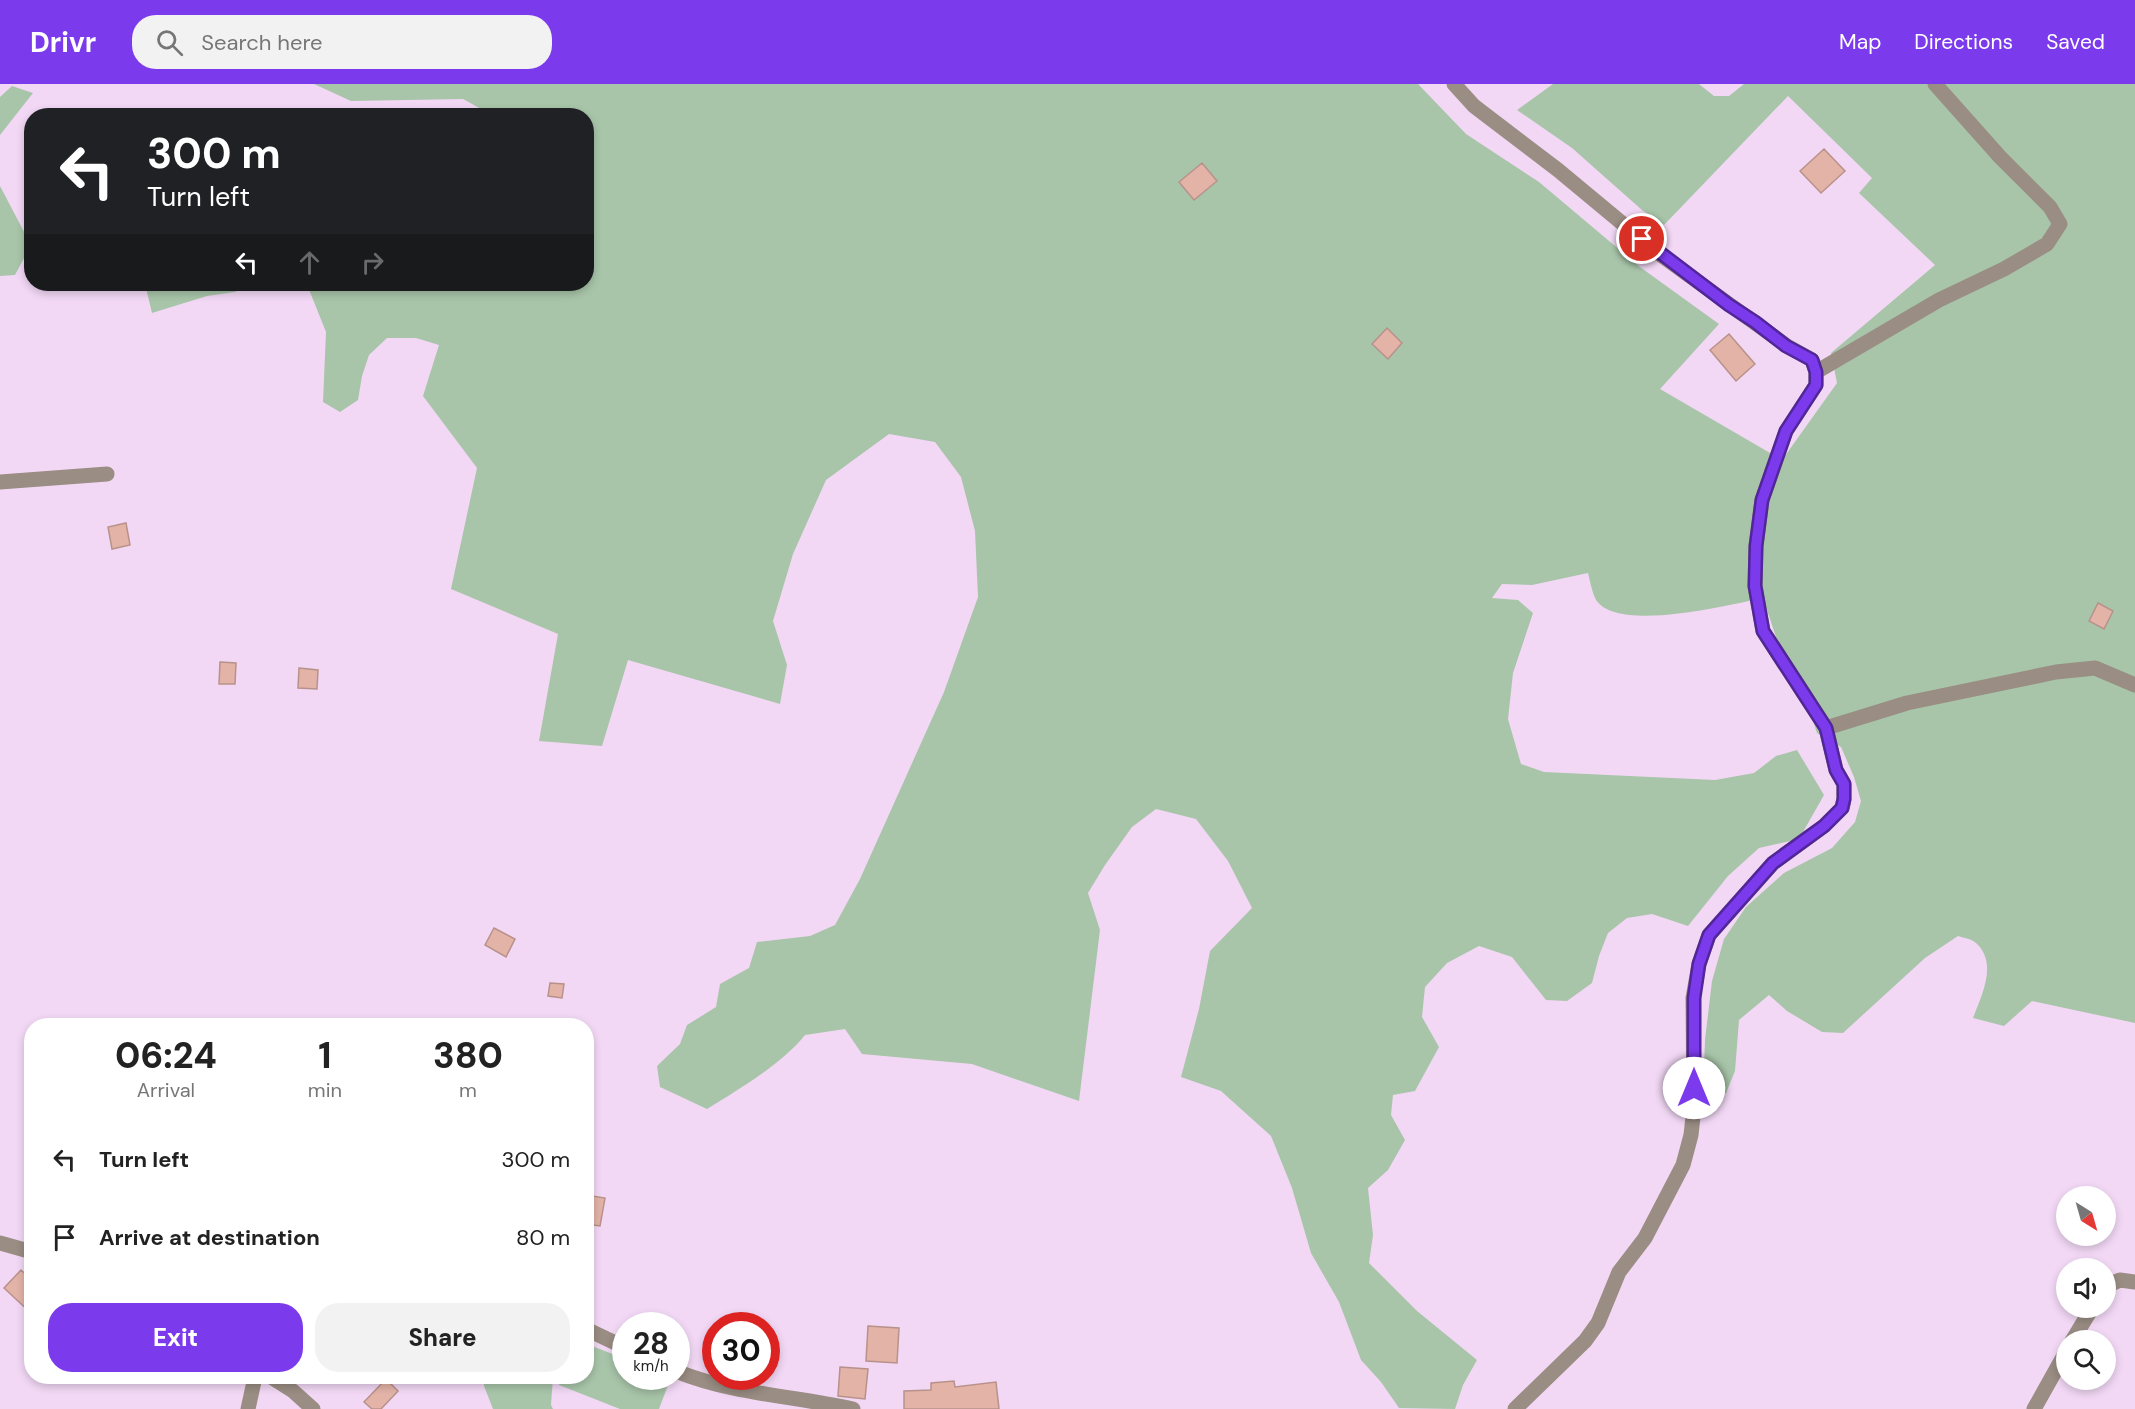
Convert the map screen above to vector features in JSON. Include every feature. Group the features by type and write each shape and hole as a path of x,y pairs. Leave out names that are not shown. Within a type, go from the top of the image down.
{"street":[{"path":"1454,84 1474,106 1542,157 1658,253 1786,346 1812,360 1816,372 1816,385 1786,431 1762,500 1756,546 1755,586 1763,631 1826,728 1836,770 1844,784 1842,808 1824,826 1773,863 1709,935 1699,964 1694,998 1694,1108 1691,1135 1683,1165 1645,1238 1619,1272 1598,1323 1585,1341 1515,1409"},
{"path":"1816,372 1939,300 2004,269 2047,244 2060,224 2050,207 2000,157 1935,84"},
{"path":"0,482 107,474"},
{"path":"1826,728 1907,703 2056,672 2095,668 2135,685"},
{"path":"0,1243 24,1250"},
{"path":"2116,1282 2120,1280 2135,1282"},
{"path":"594,1333 612,1341"},
{"path":"2034,1409 2056,1370"},
{"path":"690,1376 734,1388 813,1400 853,1409"},
{"path":"248,1409 253,1384"},
{"path":"282,1384 313,1409"}],"green space":[{"path":"314,84 1418,84 1466,134 1539,182 1640,267 1719,324 1660,389 1782,460 1837,383 1831,353 1935,265 1859,193 1872,178 1788,96 1664,225 1642,210 1572,148 1517,110 1553,84 1699,84 1714,96 1729,96 1744,84 2135,84 2135,1023 2032,1001 2004,1026 1973,1018 1986,979 1986,960 1983,951 1976,943 1958,936 1925,958 1843,1033 1822,1032 1787,1011 1769,995 1739,1020 1735,1071 1726,1093 1703,1100 1705,1040 1712,981 1724,939 1746,907 1784,873 1832,848 1855,822 1861,801 1841,747 1817,733 1801,685 1780,649 1763,598 1675,614 1627,615 1608,610 1596,600 1588,573 1532,585 1502,584 1492,598 1518,600 1533,613 1513,673 1508,719 1521,764 1544,772 1715,780 1754,773 1776,756 1797,750 1824,795 1799,839 1759,848 1728,876 1688,926 1652,914 1627,918 1608,933 1592,983 1567,1001 1546,1000 1512,957 1479,946 1447,963 1425,987 1422,1017 1439,1047 1415,1091 1393,1095 1391,1115 1405,1140 1388,1170 1368,1188 1373,1235 1369,1263 1417,1311 1477,1360 1463,1385 1455,1409 1399,1408 1381,1382 1361,1360 1339,1302 1311,1253 1292,1188 1271,1136 1221,1091 1181,1077 1199,1009 1210,951 1252,908 1228,861 1196,819 1156,809 1132,827 1088,893 1100,930 1079,1101 972,1064 862,1054 845,1029 805,1035 772,1066 707,1109 660,1087 657,1066 680,1044 687,1025 716,1007 720,984 749,968 757,942 810,936 835,925 860,879 944,692 978,597 975,531 961,477 935,442 889,434 826,480 793,554 773,621 787,665 780,704 628,660 602,746 539,741 558,634 451,589 477,468 423,396 439,345 416,338 387,338 369,355 362,376 358,400 340,412 323,402 326,332 310,291 594,291 594,108 479,108 463,99 351,101"},
{"path":"12,86 33,93 0,135 0,97"},
{"path":"0,186 24,232 24,258 15,275 0,276"},
{"path":"147,291 237,291 207,296 152,313"},
{"path":"594,1347 612,1354 612,1390 666,1390 659,1409 620,1409 559,1385 594,1384"},
{"path":"484,1384 552,1384 551,1405 553,1409 493,1409"}],"building":[{"path":"1824,149 1845,171 1821,193 1800,171"},
{"path":"1202,163 1217,181 1194,200 1179,182"},
{"path":"1387,328 1402,343 1388,359 1372,344"},
{"path":"1729,334 1755,364 1736,381 1710,350"},
{"path":"126,523 130,545 112,549 108,527"},
{"path":"2098,603 2113,611 2104,629 2089,621"},
{"path":"220,662 236,663 235,684 219,684"},
{"path":"299,668 318,670 317,689 298,688"},
{"path":"494,928 515,939 506,957 485,945"},
{"path":"550,983 564,984 562,998 548,996"},
{"path":"594,1196 605,1198 600,1226 594,1225"},
{"path":"21,1270 24,1273 24,1307 4,1288"},
{"path":"868,1326 899,1328 897,1363 866,1361"},
{"path":"840,1367 868,1369 865,1399 838,1396"},
{"path":"954,1381 955,1387 996,1382 999,1409 904,1409 904,1391 931,1390 931,1383"},
{"path":"381,1384 391,1384 398,1391 381,1409 372,1409 364,1402"}],"route":[{"path":"1642,239 1786,346 1812,360 1816,372 1816,385 1786,431 1762,500 1756,546 1755,586 1763,631 1826,728 1836,770 1844,784 1842,808 1824,826 1773,863 1709,935 1699,964 1694,998 1694,1088"}]}
